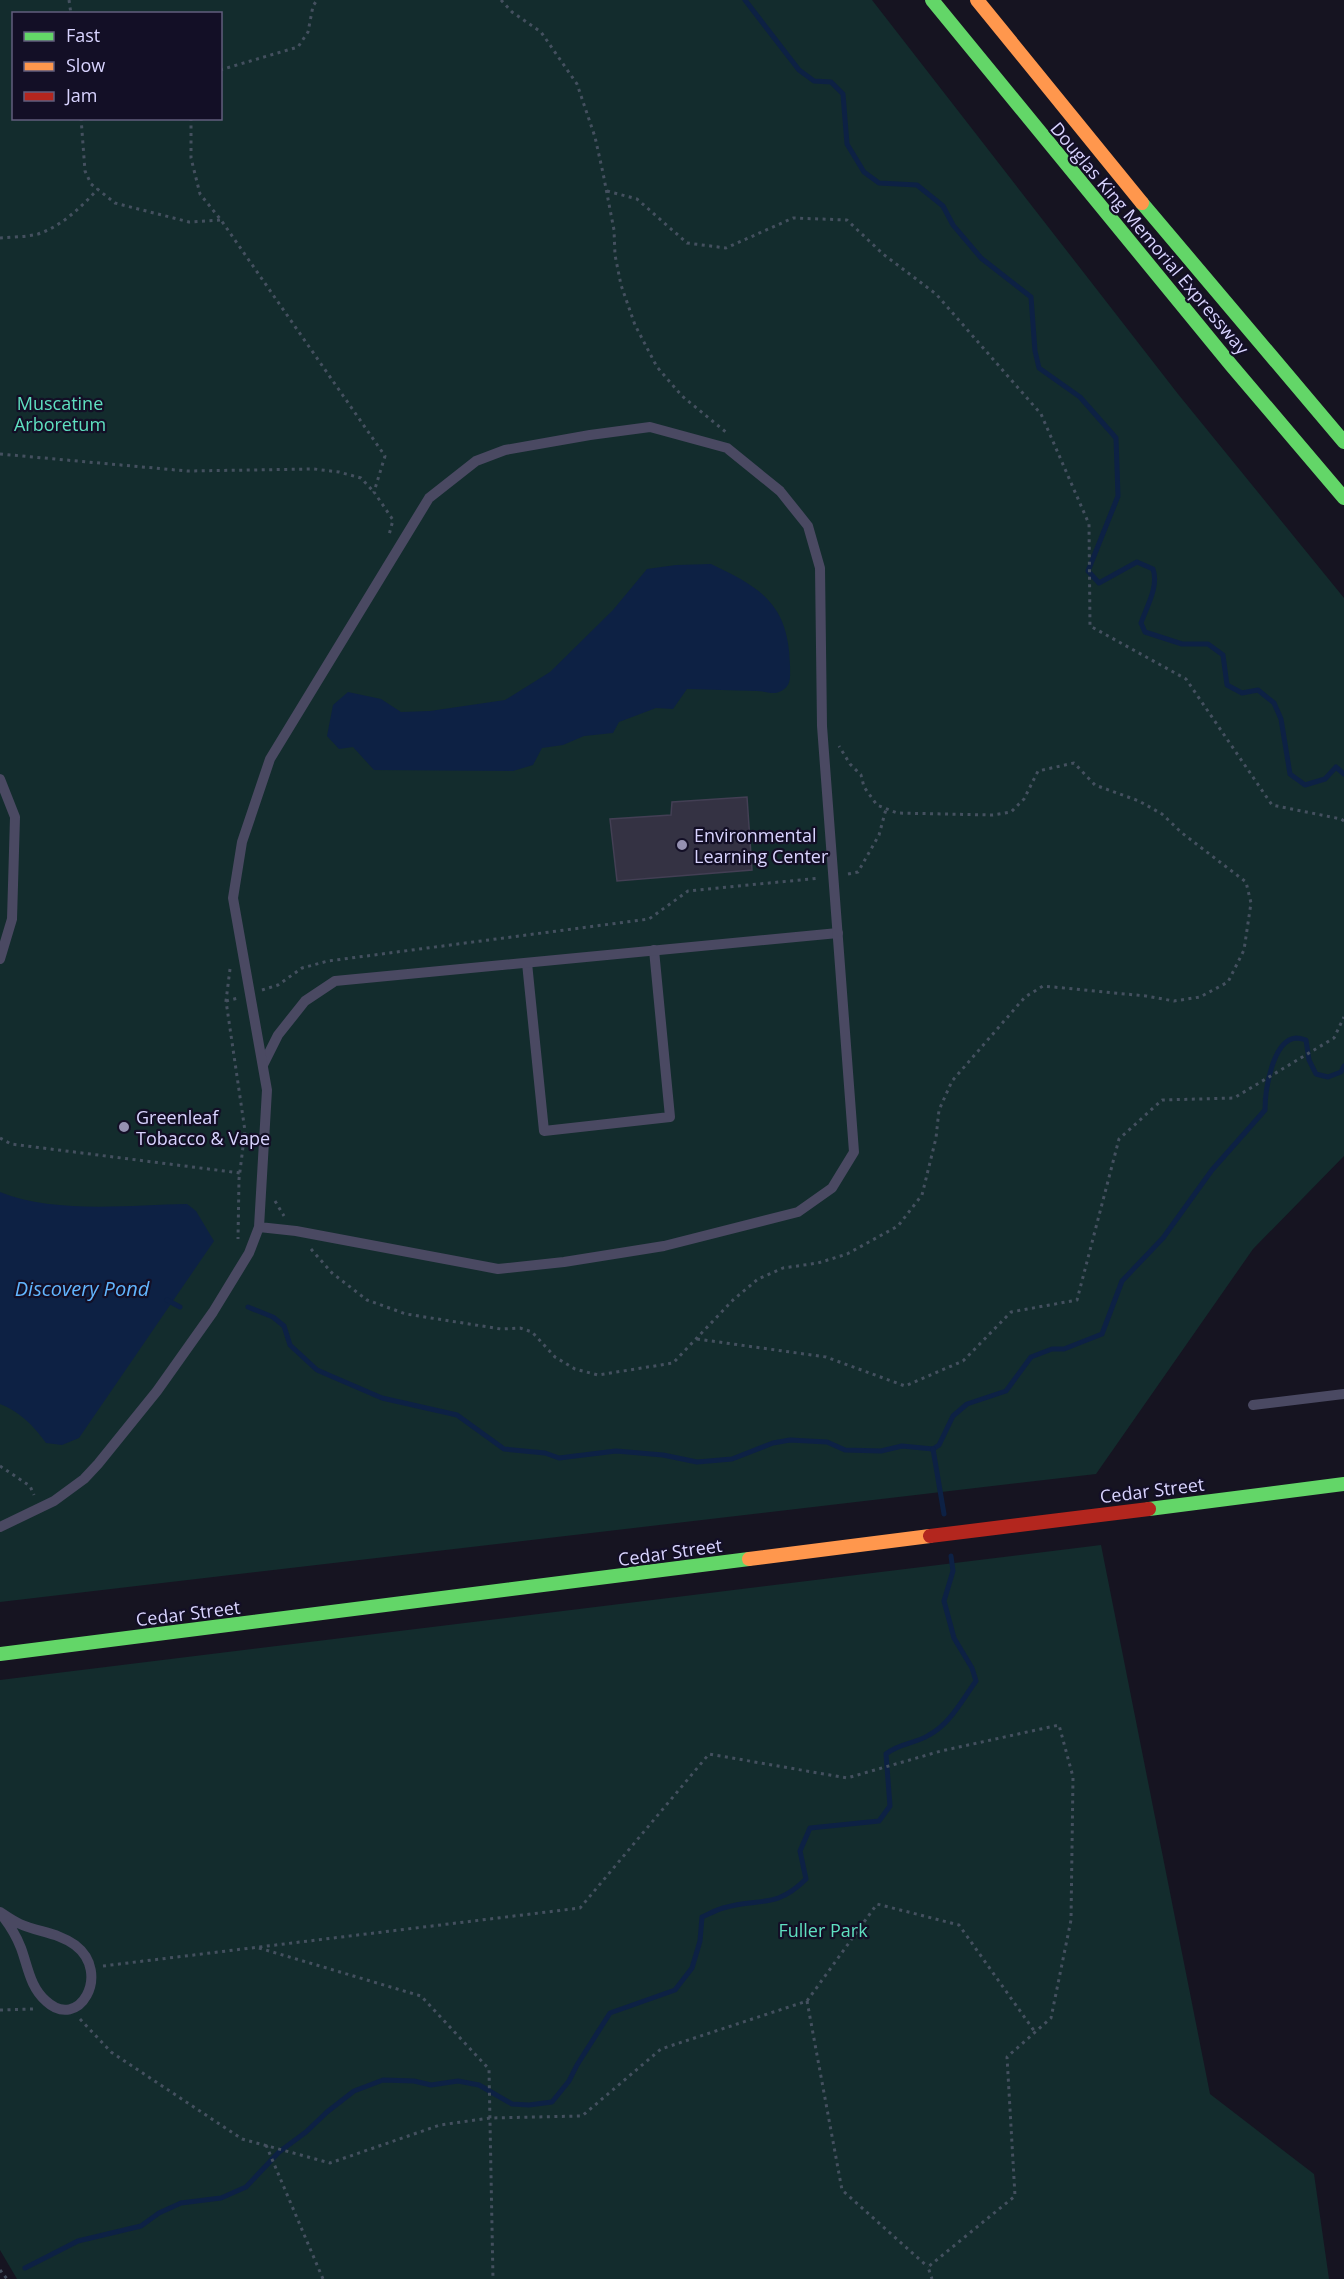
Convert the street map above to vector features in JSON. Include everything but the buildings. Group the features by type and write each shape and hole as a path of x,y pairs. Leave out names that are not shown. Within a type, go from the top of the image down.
{"main road":[{"name":"Douglas King Memorial Expressway","path":"932,0 1201,328 1344,498"},
{"name":"Douglas King Memorial Expressway","path":"977,0 1127,184 1344,442"},
{"name":"Cedar Street","path":"0,1654 1344,1484"}],"lane":[{"path":"0,1527 54,1501 84,1479 98,1464 157,1391 213,1312 249,1253 259,1227 267,1090 233,898 242,842 270,759 429,498 476,461 505,450 590,435 650,427 727,448 780,491 808,526 820,568 822,726 854,1152 832,1188 798,1212 664,1246 564,1262 498,1269 296,1231 259,1227"},
{"path":"0,779 15,817 12,919 0,959"},
{"path":"262,1065 278,1035 305,1001 334,981 838,933"},
{"path":"527,963 544,1131 670,1117 654,950"},
{"path":"1253,1405 1344,1394"},
{"path":"0,1913 20,1924 59,1936 75,1946 86,1957 93,1980 85,2000 77,2007 52,2006 37,1991 30,1979 15,1934 0,1913"}],"path":[{"path":"222,69 298,47 308,32 313,6 317,0"},
{"path":"501,0 513,12 541,32 577,84 595,137 607,190 621,285 635,325 657,367 682,396 731,436"},
{"path":"81,120 86,171 92,184 115,203 189,222 221,220"},
{"path":"0,238 37,234 78,210 98,189"},
{"path":"607,190 637,199 687,243 726,248 793,218 847,220 883,254 936,294 1041,414 1089,524 1090,626 1186,678 1272,805 1344,821"},
{"path":"0,454 187,471 314,469 339,471 361,478 374,492"},
{"path":"276,1191 275,1201 296,1231 332,1274 367,1300 406,1314 501,1329 520,1328 532,1332 555,1357 575,1369 598,1375 672,1363 733,1300 758,1279 783,1268 818,1263 847,1254 898,1226 922,1195 936,1138 939,1110 952,1081 1025,997 1043,986 1174,1001 1200,997 1227,982 1244,950 1251,903 1246,882 1182,833 1162,814 1139,801 1095,785 1074,764 1038,771 1024,799 1011,812 993,814 897,813 877,805 864,787 861,775 840,749 838,741"},
{"path":"226,1001 278,986 302,968 328,961 359,955 649,919 688,891 833,877 858,872 879,835 886,809"},
{"path":"697,1339 826,1357 905,1386 963,1361 1011,1312 1077,1300 1119,1139 1161,1100 1234,1098 1334,1038 1344,1017"},
{"path":"0,1138 11,1144 240,1173"},
{"path":"0,1466 30,1486 37,1500"},
{"path":"91,1968 580,1908 709,1755 848,1778 941,1751 1059,1725 1073,1777 1071,1920 1051,2018 1007,2057 1015,2196 928,2267"},
{"path":"69,2008 111,2052 242,2139 330,2163 440,2125 490,2118 582,2116 661,2049 807,2001 877,1904 959,1925 1035,2032"},
{"path":"257,1947 421,1996 489,2069 493,2279"},
{"path":"807,2001 842,2190 928,2267 932,2279"},
{"path":"0,2010 35,2009"},
{"path":"266,2145 322,2279"},
{"path":"0,2270 7,2279"}],"green space":[{"name":"Muscatine Arboretum","path":"0,0 872,0 1178,394 1344,598 1344,1156 1253,1249 1096,1474 0,1602"},
{"name":"Fuller Park","path":"1101,1545 1210,2094 1314,2174 1329,2279 17,2279 0,2250 0,1680"}],"water":[{"path":"711,564 745,581 769,601 778,613 788,645 790,666 789,681 783,690 774,693 687,689 673,709 656,708 619,722 613,733 584,736 563,745 542,748 533,765 513,771 374,770 353,747 339,749 327,736 333,705 348,692 381,699 401,712 430,711 505,700 550,672 613,610 647,569"},
{"name":"Discovery Pond","path":"0,1192 21,1199 67,1206 187,1204 196,1211 214,1241 79,1438 62,1445 46,1443 26,1420 0,1404"}],"waterway":[{"path":"745,0 799,70 814,81 831,82 843,94 847,144 864,172 879,183 917,185 943,206 953,225 981,258 1031,297 1035,351 1039,368 1080,397 1116,438 1118,496 1088,571 1099,583 1137,562 1153,569 1153,589 1141,623 1145,632 1182,644 1208,644 1223,655 1227,685 1242,693 1258,690 1274,703 1281,719 1290,774 1305,785 1325,779 1336,767 1344,774"},
{"path":"248,1307 273,1317 284,1326 290,1345 317,1370 382,1398 457,1415 504,1449 545,1453 559,1458 616,1451 663,1455 697,1462 732,1459 773,1443 790,1440 827,1442 845,1450 881,1451 902,1446 933,1449 939,1445 953,1416 967,1404 1006,1391 1031,1357 1052,1349 1064,1349 1102,1334 1122,1281 1163,1238 1212,1170 1265,1110 1268,1080 1276,1057 1288,1041 1296,1038 1306,1040 1309,1060 1316,1074 1328,1077 1341,1072 1344,1066"},
{"path":"167,1300 180,1307"},
{"path":"933,1449 944,1514"},
{"path":"25,2268 78,2241 141,2226 159,2213 181,2203 221,2198 246,2187 279,2152 306,2132 327,2112 354,2091 383,2080 414,2081 431,2085 458,2081 479,2085 512,2104 529,2105 552,2102 569,2081 610,2013 675,1990 692,1968 700,1941 702,1917 723,1908 776,1899 785,1895 806,1879 800,1851 810,1828 879,1821 890,1806 886,1754 924,1738 943,1725 976,1681 972,1668 954,1638 944,1601 953,1571 951,1556"}],"traffic: fast":[{"path":"932,0 1231,365 1344,498"},
{"path":"1142,203 1344,442"},
{"path":"1149,1509 1344,1484"},
{"path":"0,1654 749,1559"}],"traffic: slow":[{"path":"977,0 1142,203"},
{"path":"749,1559 930,1536"}],"traffic: jam":[{"path":"930,1536 1149,1509"}],"place":[{"name":"Environmental Learning Center","path":"682,845"},
{"name":"Greenleaf Tobacco & Vape","path":"124,1127"}]}
